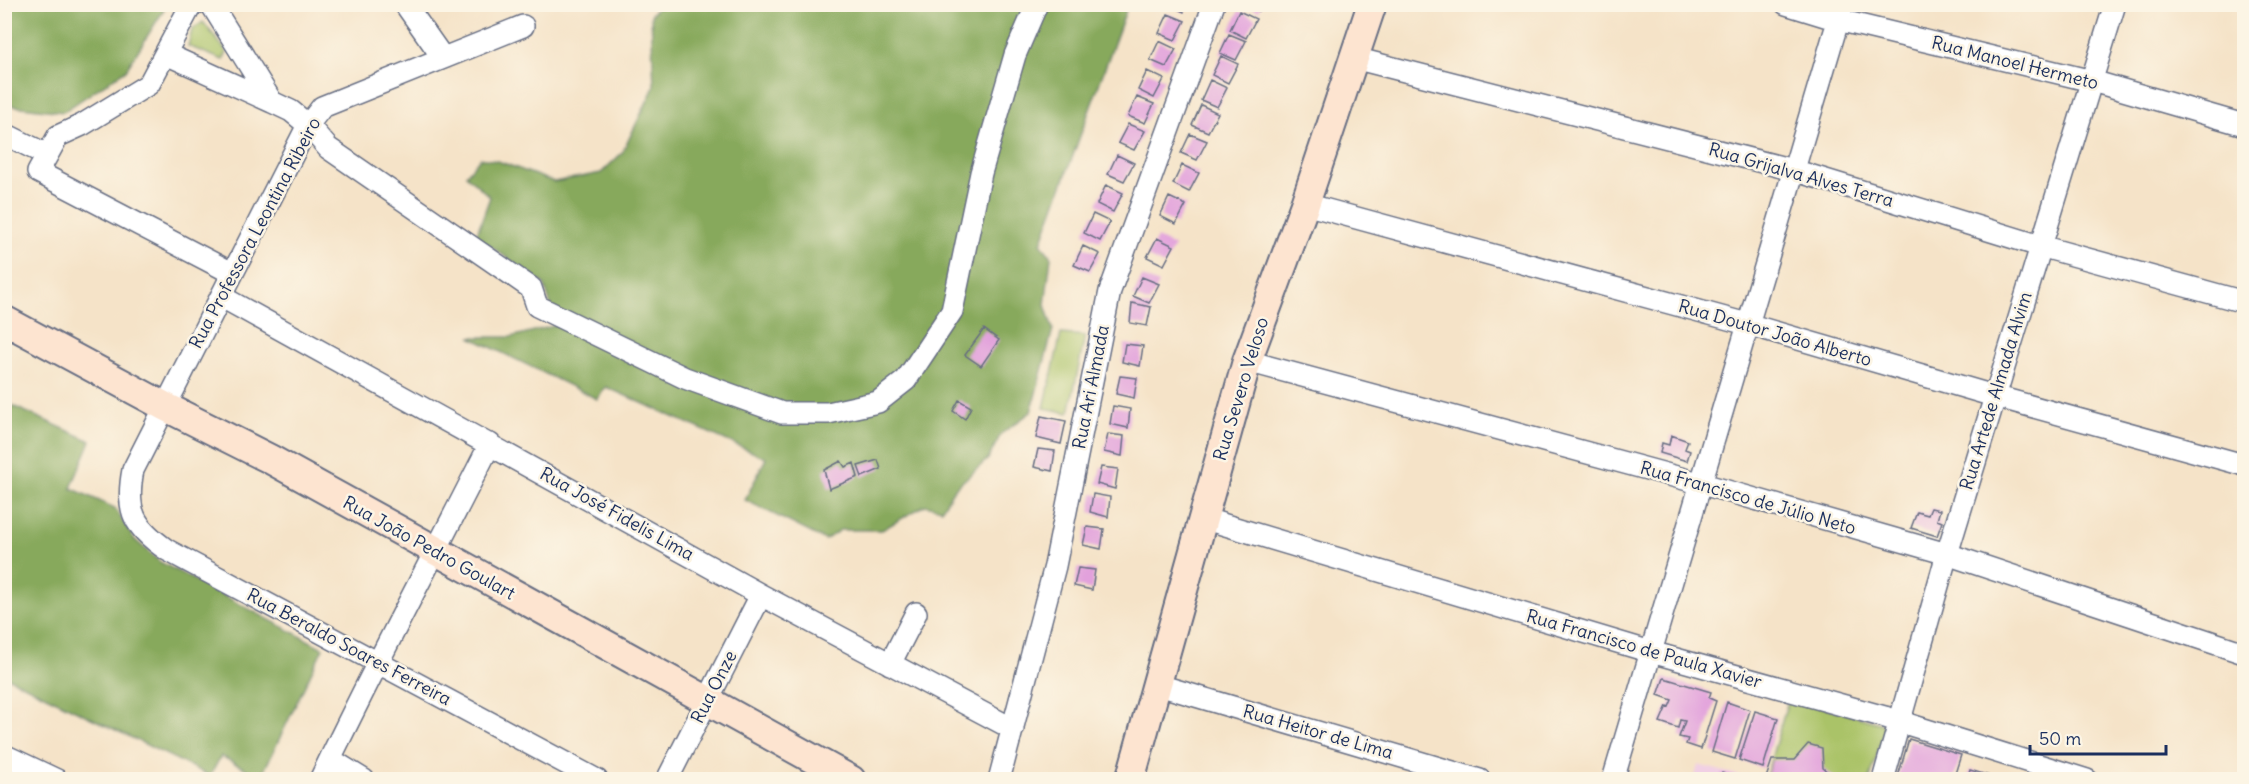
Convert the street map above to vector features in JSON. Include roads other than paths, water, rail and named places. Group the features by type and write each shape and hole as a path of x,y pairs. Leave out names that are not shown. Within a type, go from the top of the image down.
{"street":[{"path":"195,4 190,7 149,84 82,125 58,136 38,172 232,273"},
{"path":"211,4 272,102"},
{"path":"405,4 443,58"},
{"path":"166,54 291,111 308,125 328,148 531,288 537,306 686,378 782,413 828,413 878,402 906,380 952,311 981,173 1016,55 1037,4"},
{"name":"Rua Ari Almada","path":"999,780 1055,566 1110,291 1214,4"},
{"name":"Rua Severo Veloso","path":"1130,780 1247,361 1305,204 1372,4"},
{"name":"Rua Manoel Hermeto","path":"1786,4 1841,12 2244,125"},
{"name":"Rua Artede Almada Alvim","path":"1883,780 1994,396 2115,4"},
{"path":"1613,780 1699,483 1841,12"},
{"name":"Rua Professora Leontina Ribeiro","path":"129,490 133,470 165,406 308,125 321,107 523,26"},
{"name":"Rua Grijalva Alves Terra","path":"1354,58 1793,170 2040,246 2244,302"},
{"path":"7,135 47,155"},
{"name":"Rua Doutor João Alberto","path":"1305,204 1748,324 1994,396 2244,465"},
{"name":"Rua José Fidelis Lima","path":"222,297 761,595 1013,729"},
{"name":"Rua João Pedro Goulart","path":"4,320 270,459 851,780"},
{"name":"Rua Francisco de Júlio Neto","path":"1247,361 1699,483 1947,554 2244,652"},
{"path":"320,780 377,661 436,552 490,444"},
{"name":"Rua Beraldo Soares Ferreira","path":"129,490 130,508 140,527 166,550 597,780"},
{"name":"Rua Francisco de Paula Xavier","path":"1202,518 1651,652 1899,722 2087,780"},
{"name":"Rua Onze","path":"667,780 761,595"},
{"path":"890,664 916,613"},
{"name":"Rua Heitor de Lima","path":"1155,684 1480,780"},
{"path":"4,754 57,780"},
{"path":"330,759 364,780"}]}
